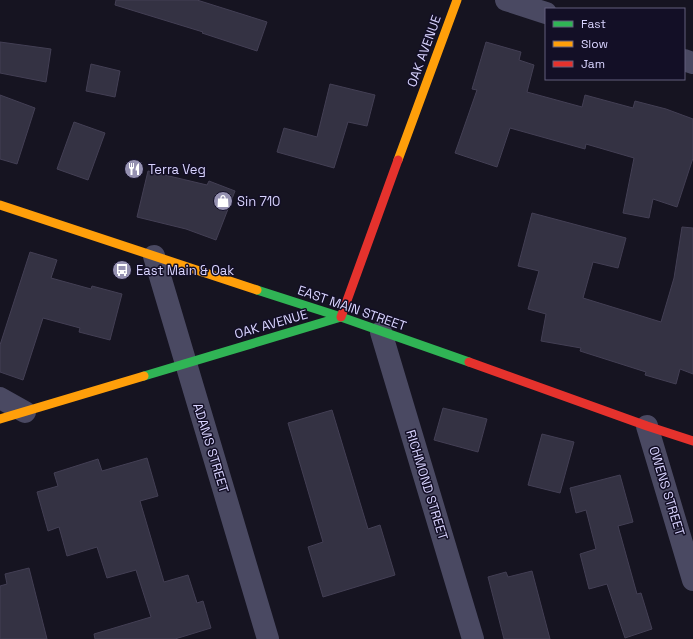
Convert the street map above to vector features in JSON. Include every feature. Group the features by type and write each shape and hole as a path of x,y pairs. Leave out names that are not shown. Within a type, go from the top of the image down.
{"street":[{"name":"OAK AVENUE","path":"0,419 341,317 457,0"},
{"path":"506,0 545,13"},
{"name":"EAST MAIN STREET","path":"0,205 341,317 693,441"},
{"name":"ADAMS STREET","path":"154,256 268,639"},
{"name":"RICHMOND STREET","path":"381,332 472,639"},
{"path":"0,398 25,412"},
{"name":"OWENS STREET","path":"647,426 693,580"}],"building":[{"path":"116,0 197,0 267,22 257,51 202,33 203,32 115,5"},
{"path":"0,42 51,49 46,82 0,73"},
{"path":"486,42 521,52 519,60 534,65 527,92 582,107 585,95 633,108 635,101 666,109 693,119 693,158 677,207 653,199 649,218 623,213 634,158 586,144 585,149 510,128 497,167 455,153 477,90 472,89"},
{"path":"91,64 120,71 115,97 86,91"},
{"path":"330,84 375,95 367,126 348,122 334,168 277,152 284,128 317,137"},
{"path":"0,95 35,108 17,164 0,159"},
{"path":"74,122 105,133 88,180 57,169"},
{"path":"148,171 207,185 209,181 235,191 216,240 186,229 137,217"},
{"path":"532,213 626,238 618,268 593,262 583,298 661,322 674,278 682,227 693,228 693,374 680,369 676,384 645,375 646,372 580,351 581,348 541,341 546,314 528,309 539,271 518,266"},
{"path":"30,252 57,260 51,278 91,289 92,286 122,294 110,340 79,332 80,328 43,318 23,380 0,372 0,345"},
{"path":"443,408 487,419 478,452 434,440"},
{"path":"332,410 368,529 380,525 395,575 323,597 308,547 323,542 288,423"},
{"path":"542,434 574,442 560,493 528,485"},
{"path":"147,458 158,496 140,501 164,582 188,575 197,603 203,601 211,628 175,639 95,639 94,634 151,617 136,570 107,578 97,547 67,556 59,527 48,531 37,492 58,486 54,473 98,459 102,471"},
{"path":"620,475 633,522 618,526 637,594 641,593 652,629 625,638 607,584 589,589 580,554 596,549 586,510 576,513 570,488"},
{"path":"29,568 47,639 0,639 0,586 7,584 5,574"},
{"path":"532,571 550,639 504,639 488,577 506,572 508,577"}],"traffic: fast":[{"path":"257,290 341,317 469,362"},
{"path":"144,376 341,317"}],"traffic: slow":[{"path":"398,160 457,0"},
{"path":"0,205 257,290"},
{"path":"0,419 144,376"}],"traffic: jam":[{"path":"341,317 398,160"},
{"path":"469,362 693,441"}],"place":[{"name":"Terra Veg","path":"134,169"},
{"name":"Sin 710","path":"223,201"},
{"name":"East Main & Oak","path":"122,270"}]}
